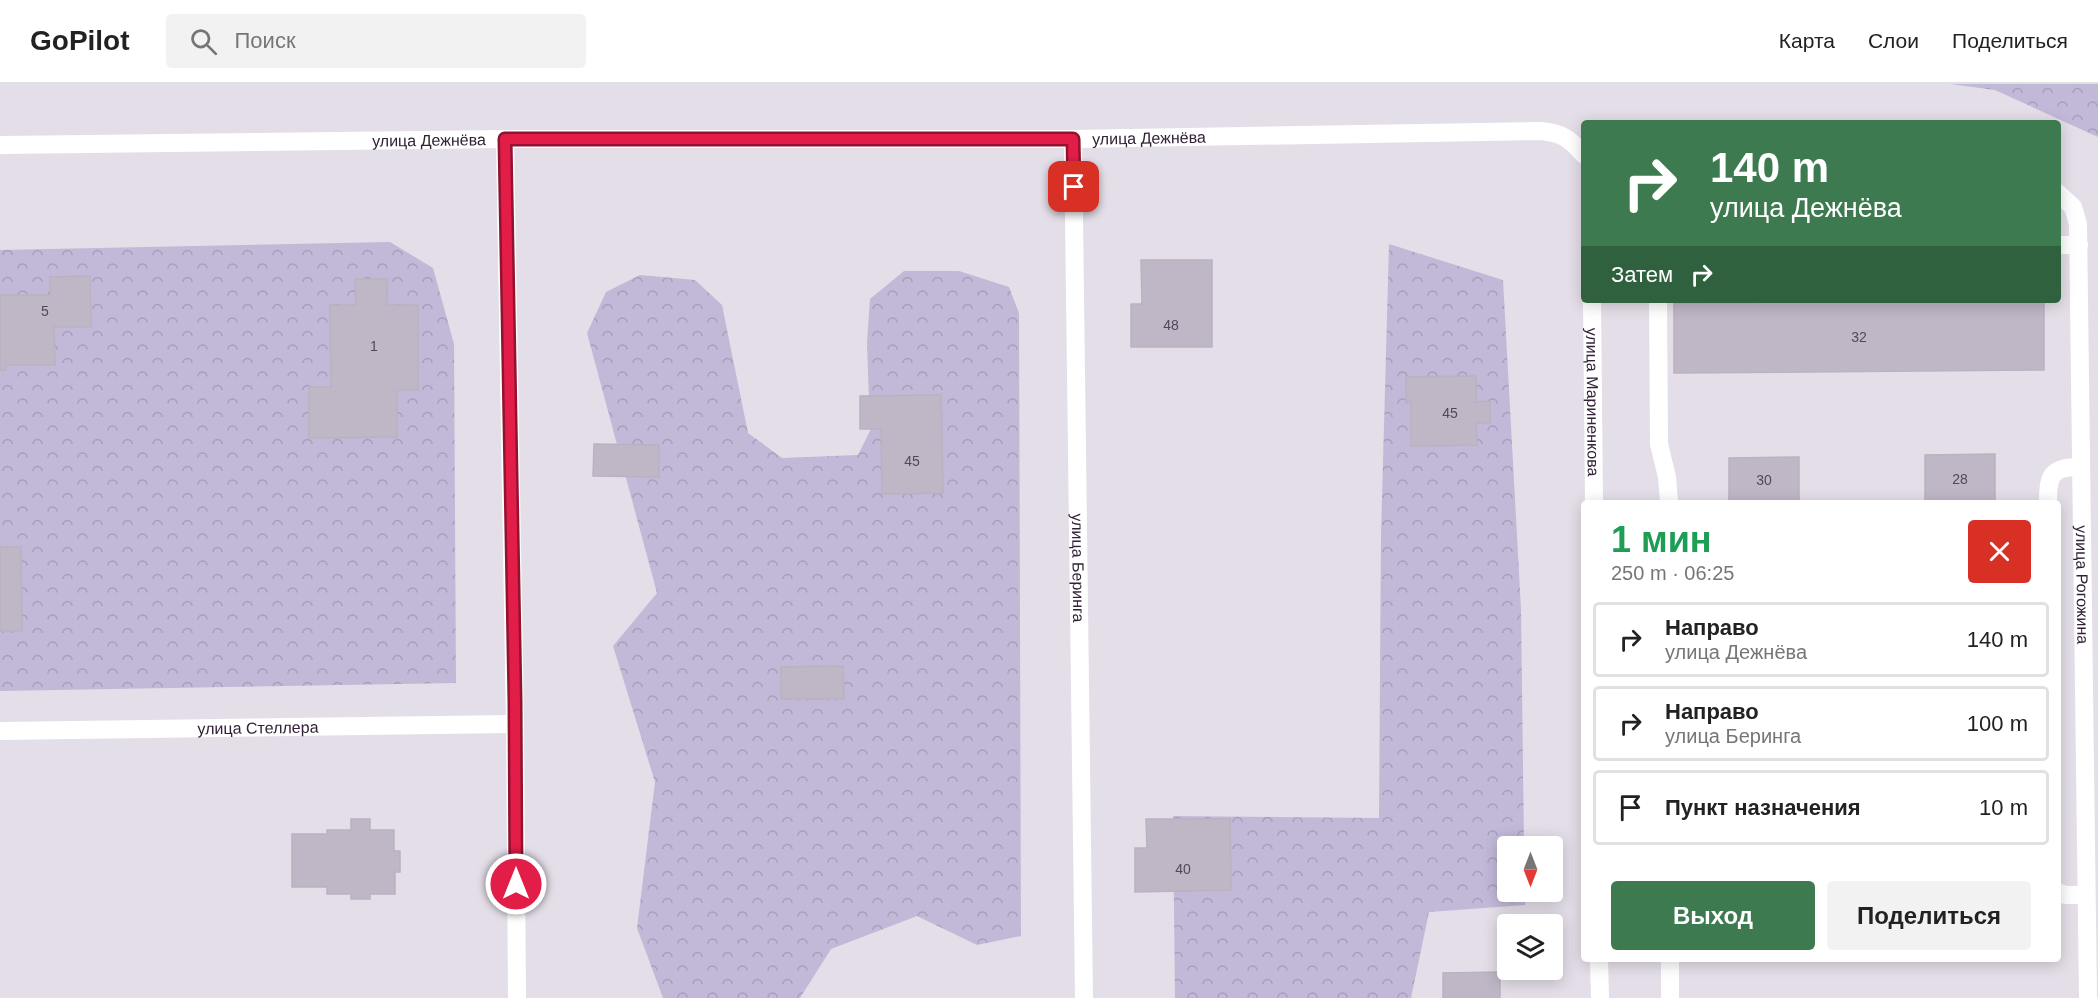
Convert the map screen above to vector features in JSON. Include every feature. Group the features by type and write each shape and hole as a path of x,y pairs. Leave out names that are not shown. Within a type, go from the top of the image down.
{"street":[{"name":"улица Дежнёва","path":"0,145 505,139 1073,139 1540,131 1556,132 1571,140 1581,152"},
{"path":"505,139 515,724 517,998"},
{"name":"улица Беринга","path":"1073,139 1084,998"},
{"name":"улица Рогожина","path":"2061,196 2073,207 2078,224 2079,245 2088,998"},
{"path":"2061,245 2079,245"},
{"name":"улица Мариненкова","path":"1592,303 1594,500"},
{"path":"1658,303 1659,444 1667,477 1669,500"},
{"path":"2049,500 2048,482 2056,472 2068,467 2081,467"},
{"name":"улица Стеллера","path":"0,731 515,724"},
{"path":"2061,893 2086,895"},
{"path":"1599,962 1600,998"},
{"path":"1670,962 1671,998"}],"green space":[{"path":"1950,84 2098,84 2098,137 2061,120 1995,90"},
{"path":"390,242 433,268 454,344 456,683 0,691 0,250"},
{"path":"1389,244 1503,280 1521,609 1524,836 1497,836 1497,902 1525,902 1525,905 1429,912 1411,998 1175,998 1173,816 1379,818 1381,535"},
{"path":"904,271 959,271 1009,287 1019,313 1021,936 977,945 917,916 831,949 800,998 663,998 637,928 655,782 613,646 657,593 587,333 606,292 640,275 695,280 722,305 748,433 782,458 858,455 870,431 867,342 870,299"}],"building":[{"path":"1141,260 1212,260 1212,347 1131,347 1131,304 1142,304"},
{"path":"90,276 91,327 54,327 55,365 6,365 6,370 0,370 0,295 50,295 50,277"},
{"path":"355,279 387,279 387,305 418,305 418,390 397,390 397,437 309,438 309,387 331,387 330,305 356,305"},
{"path":"1674,303 2044,303 2044,370 1674,373"},
{"path":"1476,376 1476,402 1490,401 1490,423 1476,423 1477,445 1411,446 1411,402 1406,402 1406,377"},
{"path":"941,395 943,493 882,494 881,429 860,429 860,396"},
{"path":"594,444 659,445 659,477 593,476"},
{"path":"1995,454 1995,500 1925,500 1925,455"},
{"path":"1799,457 1799,500 1729,500 1729,458"},
{"path":"0,547 21,547 22,631 0,631"},
{"path":"843,666 844,699 781,699 781,667"},
{"path":"351,819 370,819 370,830 394,830 394,851 400,851 400,872 395,872 395,894 370,894 370,899 351,899 351,894 327,894 327,887 292,887 292,834 327,834 327,830 351,830"},
{"path":"1146,819 1230,819 1231,890 1135,892 1135,848 1147,848"},
{"path":"1497,972 1497,980 1500,980 1500,998 1443,998 1443,973"}],"route":[{"path":"516,884 505,139 1073,139 1074,187"}]}
